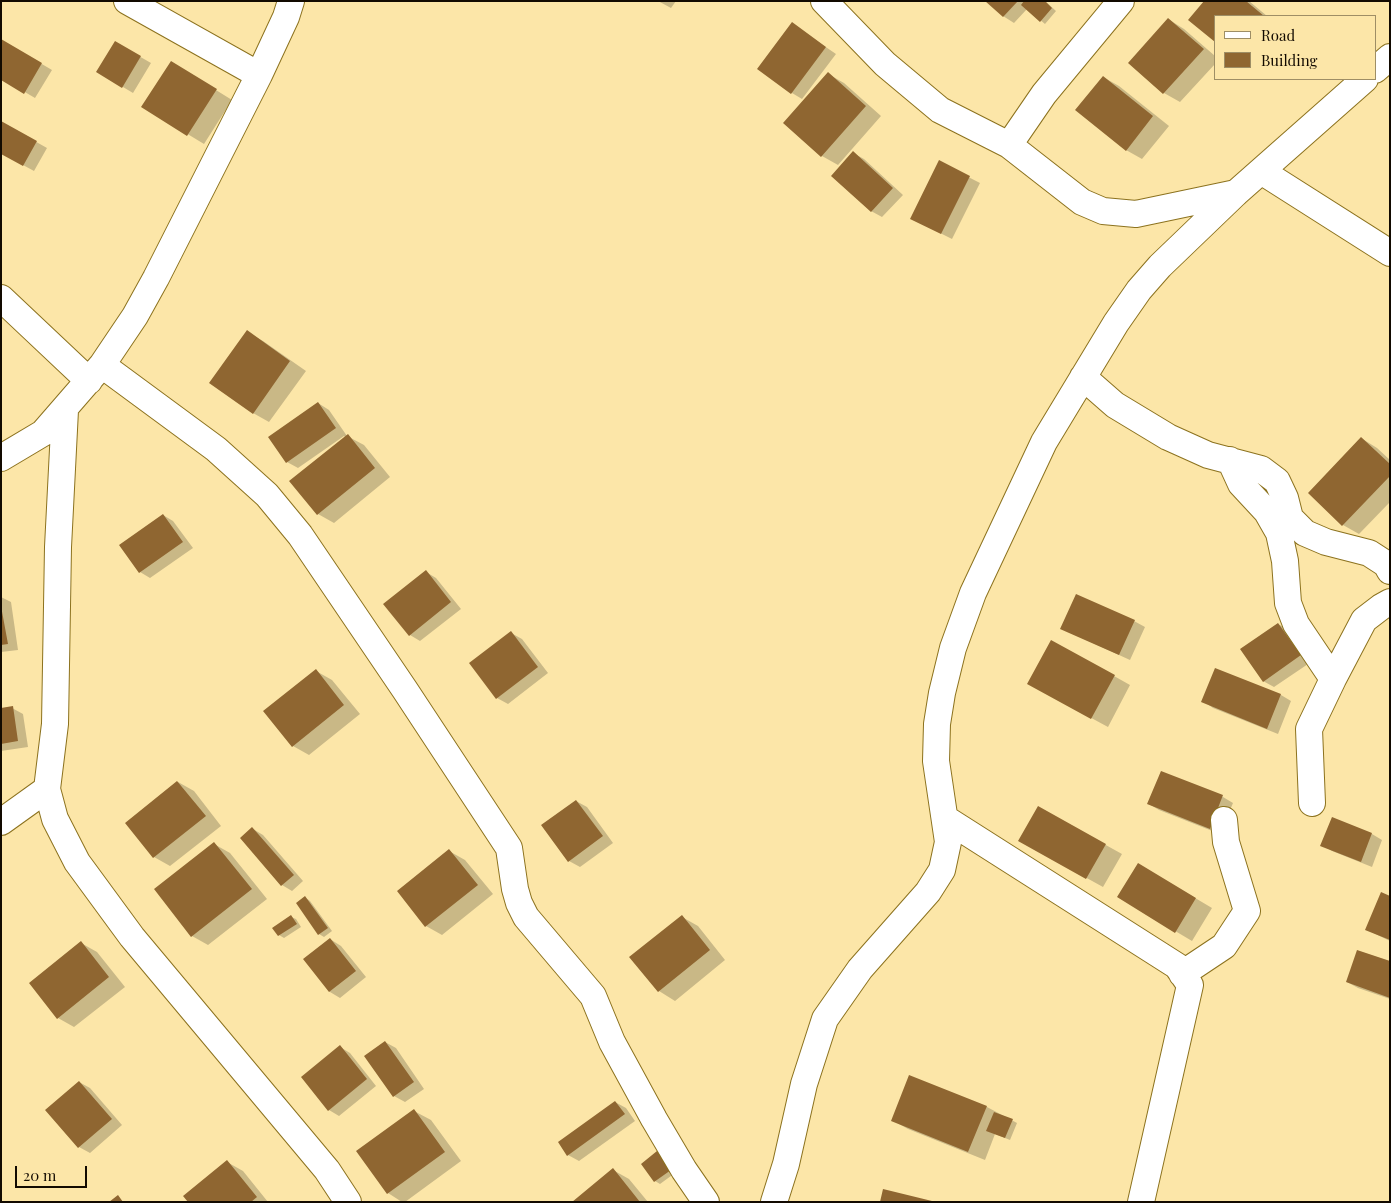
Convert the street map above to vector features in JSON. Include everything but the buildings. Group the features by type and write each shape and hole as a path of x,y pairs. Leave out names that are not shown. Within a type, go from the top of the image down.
{"street":[{"path":"127,1 259,75"},
{"path":"1,458 43,433 65,410 96,373 135,316 259,75 286,17 291,1"},
{"path":"824,1 885,64 940,110 1009,145 1082,202 1103,211 1136,214 1236,193"},
{"path":"1009,145 1044,94 1121,1"},
{"path":"1376,69 1390,57"},
{"path":"774,1202 786,1164 804,1084 825,1019 860,968 928,892 942,870 948,842 936,762 937,724 942,694 953,648 974,593 1044,442 1138,290 1160,266 1236,193 1364,80"},
{"path":"1261,171 1390,253"},
{"path":"1,298 96,373 216,449 267,495 300,535 394,673 509,848 515,889 526,917 592,996 612,1042 654,1119 684,1170 706,1202"},
{"path":"1083,377 1115,405 1168,436 1208,455 1261,469 1277,481 1285,498 1290,518 1305,533 1326,542 1369,553 1386,564 1390,571"},
{"path":"65,410 58,548 55,724 47,789 55,819 78,862 132,937 326,1170 348,1202"},
{"path":"1230,460 1241,484 1267,512 1279,534 1285,561 1288,603 1296,624 1333,679"},
{"path":"1312,803 1309,729 1364,620 1390,602"},
{"path":"1,822 47,789"},
{"path":"946,819 1177,966 1190,985 1140,1202"},
{"path":"1182,974 1224,946 1247,911 1226,842 1224,820"}]}
